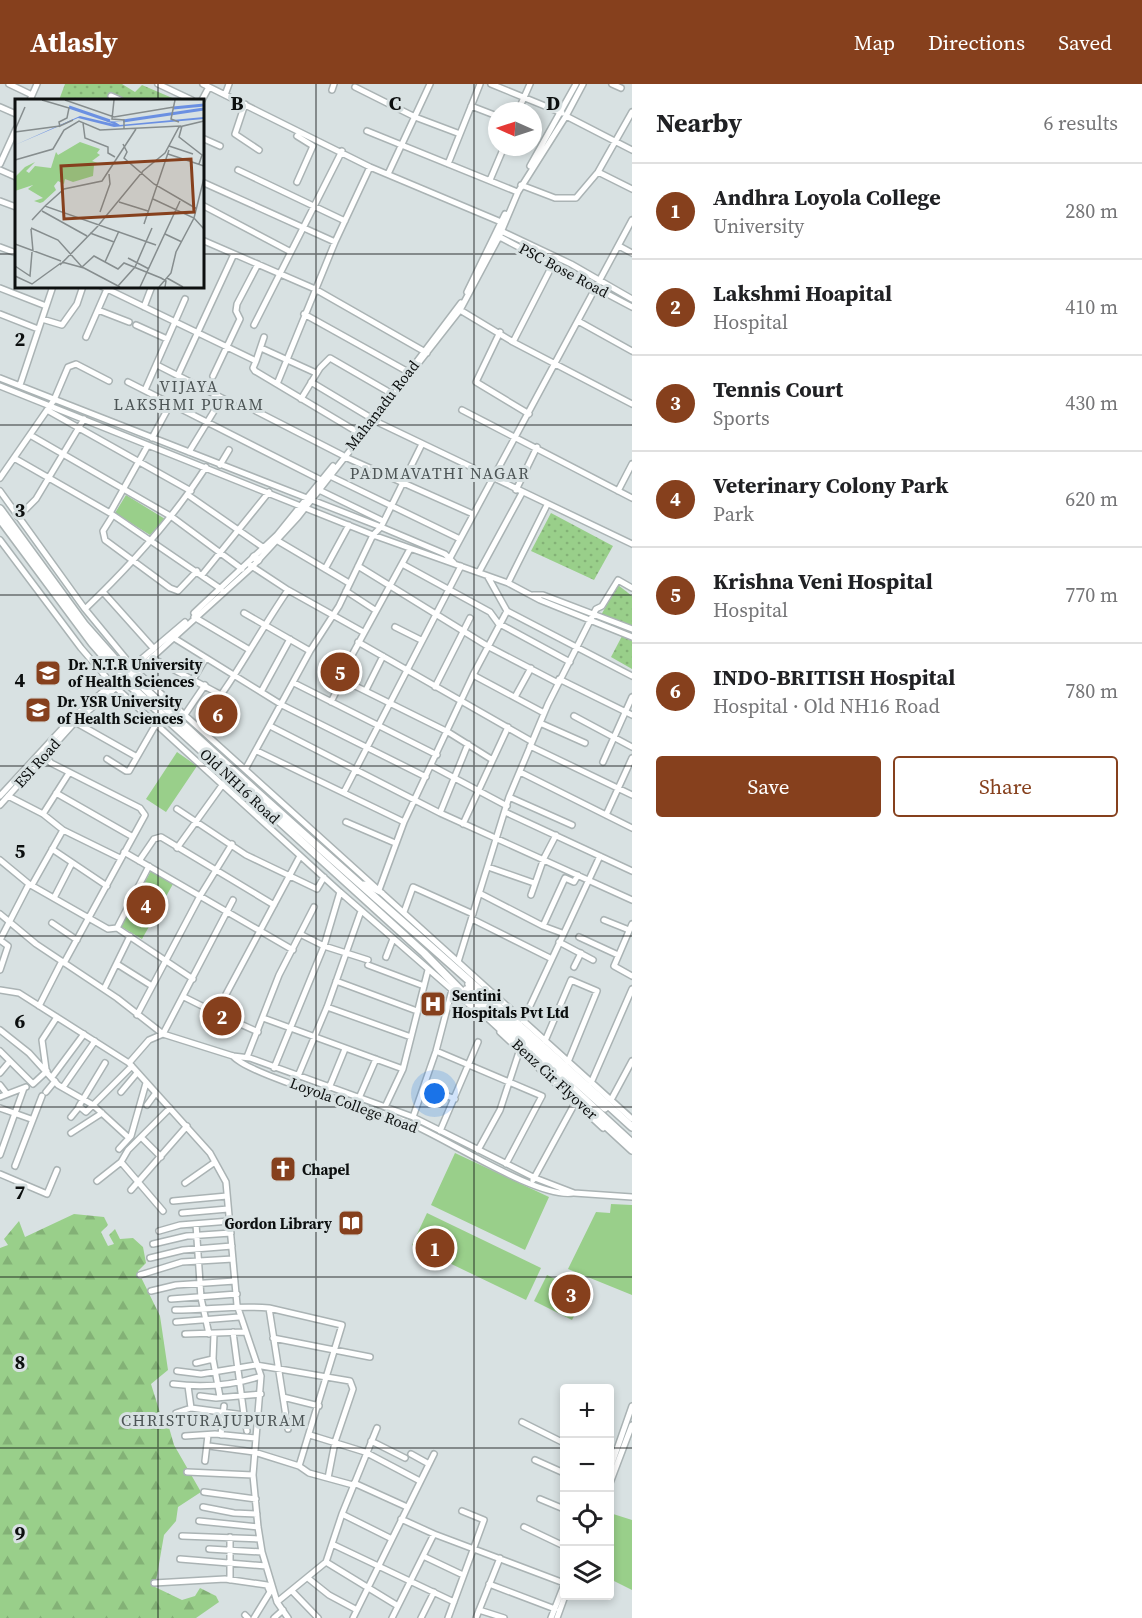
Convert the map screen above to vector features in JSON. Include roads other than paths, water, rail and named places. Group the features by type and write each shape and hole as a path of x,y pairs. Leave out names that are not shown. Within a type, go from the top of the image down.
{"main road":[{"name":"Old NH16 Road","path":"0,509 84,624 129,674 441,970 478,1008"},
{"name":"Old NH16 Road","path":"0,519 92,644 129,674 357,883 483,991"},
{"path":"444,959 481,996 632,1133"},
{"path":"441,970 512,1031 632,1143"},
{"name":"Benz Cir Flyover","path":"483,991 632,1127"},
{"name":"Benz Cir Flyover","path":"478,1008 609,1128 632,1152"}],"street":[{"path":"9,84 31,98 37,84"},
{"path":"158,84 190,99"},
{"path":"225,95 229,84"},
{"path":"388,174 430,84"},
{"path":"448,164 480,84"},
{"path":"490,84 564,114 632,150"},
{"path":"522,102 530,84"},
{"name":"Mahanadu Road","path":"564,114 576,84"},
{"name":"Mahanadu Road","path":"129,674 152,658 278,541 321,480 344,456 460,310 520,185 583,84"},
{"path":"612,84 621,88"},
{"path":"206,85 301,136 342,151 370,167 501,222"},
{"path":"360,87 415,117 460,134"},
{"path":"111,96 118,99"},
{"path":"245,104 235,134 259,150"},
{"path":"471,106 488,113"},
{"path":"0,107 15,114"},
{"path":"520,185 555,198 570,200 581,195 598,172 632,112"},
{"path":"0,164 15,131"},
{"path":"367,131 515,191"},
{"path":"204,139 220,146"},
{"path":"297,182 313,146 311,140"},
{"path":"0,141 9,145"},
{"path":"254,325 342,151"},
{"path":"490,180 500,156"},
{"path":"277,384 289,359 304,314 370,167"},
{"path":"238,170 345,221"},
{"path":"598,172 632,189"},
{"path":"204,183 335,242"},
{"name":"Mahanadu Road","path":"426,353 463,299 520,185"},
{"path":"0,201 15,207"},
{"path":"204,206 291,252"},
{"path":"452,561 459,540 632,220"},
{"name":"PSC Bose Road","path":"498,233 632,307"},
{"name":"PSC Bose Road","path":"498,233 600,280 632,299"},
{"path":"204,241 315,289 426,353"},
{"path":"619,246 632,253"},
{"path":"0,247 15,253"},
{"path":"178,375 234,254"},
{"path":"213,376 240,319 236,311 237,304 258,264"},
{"path":"513,342 553,264"},
{"path":"0,288 46,306"},
{"path":"20,386 52,288"},
{"path":"42,319 62,325 73,310 82,288"},
{"path":"86,337 98,310 104,288 115,290 144,307 256,361"},
{"path":"144,307 151,288"},
{"path":"145,390 185,299"},
{"path":"98,310 129,322"},
{"path":"460,310 500,332 513,342 632,404"},
{"path":"0,314 38,329"},
{"path":"304,314 410,373"},
{"path":"578,321 632,351"},
{"path":"136,326 167,339"},
{"path":"500,332 476,382 529,414"},
{"path":"264,337 253,369 359,433"},
{"path":"261,348 316,373"},
{"path":"301,399 316,373 327,360 333,358 392,394"},
{"path":"0,478 54,400 71,364 109,381"},
{"path":"157,365 233,404"},
{"path":"0,378 220,465 373,535 452,561"},
{"path":"128,382 321,480"},
{"path":"311,382 372,419 493,477 519,492 632,544"},
{"path":"0,386 48,408 189,493 264,548"},
{"path":"189,452 222,398"},
{"path":"153,438 171,403"},
{"path":"48,408 84,419 269,492 382,524"},
{"path":"462,410 517,436 632,498"},
{"path":"256,411 344,456 473,514"},
{"path":"18,517 36,499 84,419"},
{"name":"Mahanadu Road","path":"256,559 319,490 359,433 372,419"},
{"path":"30,435 172,517 221,551 242,569"},
{"path":"246,768 310,651 346,591 422,444"},
{"path":"148,445 103,531 103,537 175,591 185,586 221,551 269,492"},
{"path":"479,572 519,492 537,447"},
{"path":"220,465 229,450"},
{"path":"14,458 112,514 221,589"},
{"path":"618,491 632,464"},
{"path":"85,609 134,560 172,517 206,467"},
{"path":"330,476 459,540"},
{"path":"319,490 461,566 533,595 543,595 632,636"},
{"path":"0,491 129,674 186,713 591,1083 631,1116"},
{"path":"508,583 547,505"},
{"path":"325,569 349,525"},
{"path":"0,540 81,648 114,686 340,892 632,1152"},
{"path":"278,541 349,583"},
{"path":"331,702 363,632 404,565 410,549"},
{"path":"250,565 288,590 363,632"},
{"name":"Mahanadu Road","path":"129,674 242,569 250,565"},
{"path":"404,565 490,612 498,623 570,662"},
{"path":"358,566 489,647 632,715"},
{"path":"344,792 434,613 461,566"},
{"path":"487,576 507,611 632,676"},
{"path":"458,962 481,894 509,797 544,713 592,617 602,606 618,580 632,588"},
{"path":"198,726 223,696 236,676 248,649 288,590"},
{"path":"346,591 375,609"},
{"path":"103,592 154,649"},
{"path":"380,891 404,822 473,675 489,647 498,623 507,611"},
{"path":"244,613 310,651"},
{"path":"195,617 248,649"},
{"path":"592,617 632,629"},
{"path":"435,687 470,618"},
{"path":"395,627 421,640"},
{"path":"174,638 282,705 426,777"},
{"path":"261,692 290,639"},
{"path":"358,642 508,727 531,744 632,795"},
{"path":"366,690 383,656"},
{"path":"152,658 194,678 223,696"},
{"path":"194,678 206,658"},
{"path":"515,697 531,668"},
{"path":"323,670 448,732 491,759"},
{"name":"ESI Road","path":"0,805 72,718 129,674"},
{"path":"473,675 544,713"},
{"path":"294,683 437,754"},
{"path":"186,713 205,685"},
{"name":"ESI Road","path":"0,796 114,686"},
{"path":"603,762 632,697"},
{"path":"574,716 632,747"},
{"path":"75,722 138,757"},
{"path":"540,723 585,743"},
{"path":"106,759 128,772 156,724"},
{"path":"270,726 496,840 544,858 632,900"},
{"path":"463,824 491,759 508,727"},
{"path":"440,813 468,744"},
{"path":"257,751 404,822"},
{"path":"39,1006 143,820 144,811 51,763 42,753"},
{"path":"606,815 632,758"},
{"path":"432,766 556,836 632,871"},
{"path":"520,772 632,828"},
{"path":"42,814 69,773"},
{"path":"177,848 223,784"},
{"path":"56,793 133,837"},
{"path":"8,796 42,814 63,830 120,858"},
{"path":"509,797 572,825"},
{"path":"177,809 246,855 317,889 324,877"},
{"path":"346,822 395,843"},
{"path":"0,970 8,946 0,940 63,830"},
{"path":"531,895 544,858 556,836"},
{"path":"139,861 158,837 274,905"},
{"path":"137,1015 200,896 232,844"},
{"path":"52,849 107,886"},
{"path":"124,852 293,950"},
{"path":"216,1013 300,856"},
{"path":"523,1021 550,958 600,856"},
{"path":"0,860 31,884 108,929 117,928 193,979"},
{"path":"54,898 72,863"},
{"path":"117,928 149,866"},
{"path":"488,867 534,883"},
{"path":"543,926 565,878 574,882 578,874"},
{"path":"357,883 380,891"},
{"path":"405,912 413,887 473,916 550,958"},
{"path":"274,1068 324,946 340,892"},
{"path":"481,894 543,926 562,933"},
{"path":"0,1030 82,1103 86,1112 149,1040 163,1034 233,900"},
{"path":"247,1057 279,975 314,907"},
{"path":"298,1076 327,1007 362,911"},
{"name":"Loyola College Road","path":"0,914 36,944 104,989 163,1034 233,1056 247,1057 413,1117 535,1178 574,1192"},
{"path":"604,920 629,930"},
{"path":"52,923 77,940"},
{"path":"632,924 614,967 632,976"},
{"path":"300,934 424,986"},
{"path":"104,989 130,936"},
{"path":"579,937 618,955"},
{"path":"386,957 393,939"},
{"path":"624,940 632,943"},
{"path":"559,942 593,960"},
{"path":"574,968 581,953"},
{"path":"117,964 152,986"},
{"path":"385,1107 403,1069 428,970"},
{"path":"545,1041 571,980 597,991 568,1062"},
{"path":"336,981 417,1011"},
{"path":"591,1083 632,989"},
{"path":"0,990 19,993 130,1064 155,1094 187,1126 215,1162 226,1182 239,1317 261,1376 253,1475 258,1527 262,1552 277,1602 288,1618"},
{"path":"413,1117 425,1087 452,990"},
{"path":"184,997 258,1032"},
{"path":"327,1007 411,1037"},
{"path":"46,1070 42,1040 57,1017"},
{"path":"263,1018 403,1069"},
{"path":"15,1166 31,1119 44,1094 84,1034"},
{"path":"63,1087 95,1041"},
{"path":"440,1131 478,1042"},
{"path":"329,1088 345,1048"},
{"path":"0,1051 33,1084"},
{"path":"436,1051 542,1096 506,1164"},
{"path":"478,1150 500,1110 519,1052"},
{"name":"Loyola College Road","path":"233,1056 241,1064 271,1076 403,1120 529,1183 553,1192 632,1197"},
{"path":"359,1098 376,1059"},
{"path":"0,1073 10,1061"},
{"path":"611,1100 632,1061"},
{"path":"71,1117 82,1103 105,1063"},
{"path":"0,1097 33,1084 46,1070"},
{"path":"121,1092 137,1073"},
{"path":"119,1149 129,1138 146,1083"},
{"path":"0,1085 7,1094"},
{"path":"425,1087 455,1099"},
{"path":"1,1152 24,1088"},
{"path":"147,1106 155,1094"},
{"path":"82,1103 93,1105 129,1138"},
{"path":"529,1183 535,1178 575,1103"},
{"path":"0,1108 31,1119"},
{"path":"97,1181 121,1162 128,1150 170,1108"},
{"path":"71,1133 102,1113"},
{"path":"131,1190 187,1126"},
{"path":"142,1138 161,1157"},
{"path":"121,1162 163,1211"},
{"path":"185,1183 215,1162"},
{"path":"0,1174 47,1194 57,1170"},
{"path":"173,1201 227,1196"},
{"path":"182,1214 228,1209"},
{"path":"159,1232 196,1224 230,1221"},
{"path":"196,1224 201,1298 212,1334 213,1359 220,1397"},
{"path":"153,1244 231,1233"},
{"path":"150,1258 198,1248 232,1246"},
{"path":"140,1275 182,1262 233,1259"},
{"path":"151,1291 176,1285 235,1281"},
{"path":"171,1299 237,1294"},
{"path":"176,1310 204,1310 237,1305 269,1308 340,1323 342,1328 336,1350 300,1466"},
{"path":"269,1308 288,1429"},
{"path":"176,1322 239,1317"},
{"path":"233,1332 247,1431"},
{"path":"185,1334 244,1332"},
{"path":"273,1338 370,1357"},
{"path":"196,1362 213,1359"},
{"path":"177,1371 201,1374 256,1365 350,1381 353,1385 328,1478"},
{"path":"173,1384 218,1386 240,1383 261,1376"},
{"path":"188,1386 191,1408"},
{"path":"200,1396 261,1394"},
{"path":"283,1397 319,1406"},
{"path":"614,1455 632,1406"},
{"path":"176,1413 191,1408 224,1409 244,1415"},
{"path":"221,1435 224,1409"},
{"path":"522,1422 560,1441"},
{"path":"614,1470 632,1425"},
{"path":"277,1602 309,1579 326,1562 365,1452 377,1428"},
{"path":"185,1436 208,1434 255,1438"},
{"path":"205,1461 209,1446 208,1434"},
{"path":"310,1435 365,1452 420,1481"},
{"path":"371,1441 405,1458"},
{"path":"209,1446 254,1452 300,1466 309,1473 354,1484 407,1507"},
{"path":"411,1454 429,1464"},
{"path":"353,1618 434,1454"},
{"path":"535,1460 560,1471"},
{"path":"187,1472 253,1475"},
{"path":"204,1492 256,1499"},
{"path":"540,1499 560,1507"},
{"path":"203,1507 234,1513 257,1514"},
{"path":"448,1618 484,1520 462,1511"},
{"path":"342,1514 392,1539"},
{"path":"401,1519 560,1582"},
{"path":"199,1521 258,1527"},
{"path":"524,1527 560,1544"},
{"path":"392,1618 434,1534"},
{"path":"182,1536 260,1539"},
{"path":"230,1537 230,1580"},
{"path":"332,1544 412,1580 454,1602"},
{"path":"209,1549 262,1552"},
{"path":"423,1556 463,1575"},
{"path":"476,1618 500,1558"},
{"path":"180,1559 231,1565 266,1566"},
{"path":"326,1562 398,1606"},
{"path":"309,1579 328,1594 357,1610"},
{"path":"154,1583 230,1580 267,1585 270,1592 254,1618"},
{"path":"489,1584 555,1609"},
{"path":"292,1591 318,1618"},
{"path":"421,1618 434,1592"},
{"path":"551,1618 560,1595"},
{"path":"557,1618 564,1600"},
{"path":"274,1618 283,1610"},
{"path":"479,1610 504,1618"}],"place":[{"name":"Krishna Veni Hospital","path":"340,672"},
{"name":"Dr. N.T.R University of Health Sciences","path":"48,673"},
{"name":"Dr. YSR University of Health Sciences","path":"38,710"},
{"name":"INDO-BRITISH Hospital","path":"218,714"},
{"name":"Veterinary Colony Park","path":"146,905"},
{"name":"Sentini Hospitals Pvt Ltd","path":"433,1004"},
{"name":"Lakshmi Hoapital","path":"222,1016"},
{"name":"Chapel","path":"283,1169"},
{"name":"Gordon Library","path":"351,1223"},
{"name":"Andhra Loyola College","path":"435,1248"},
{"name":"Tennis Court","path":"571,1294"}],"district":[{"name":"VIJAYA LAKSHMI PURAM","path":"189,395"},
{"name":"PADMAVATHI NAGAR","path":"440,473"},
{"name":"CHRISTURAJUPURAM","path":"214,1420"}]}
